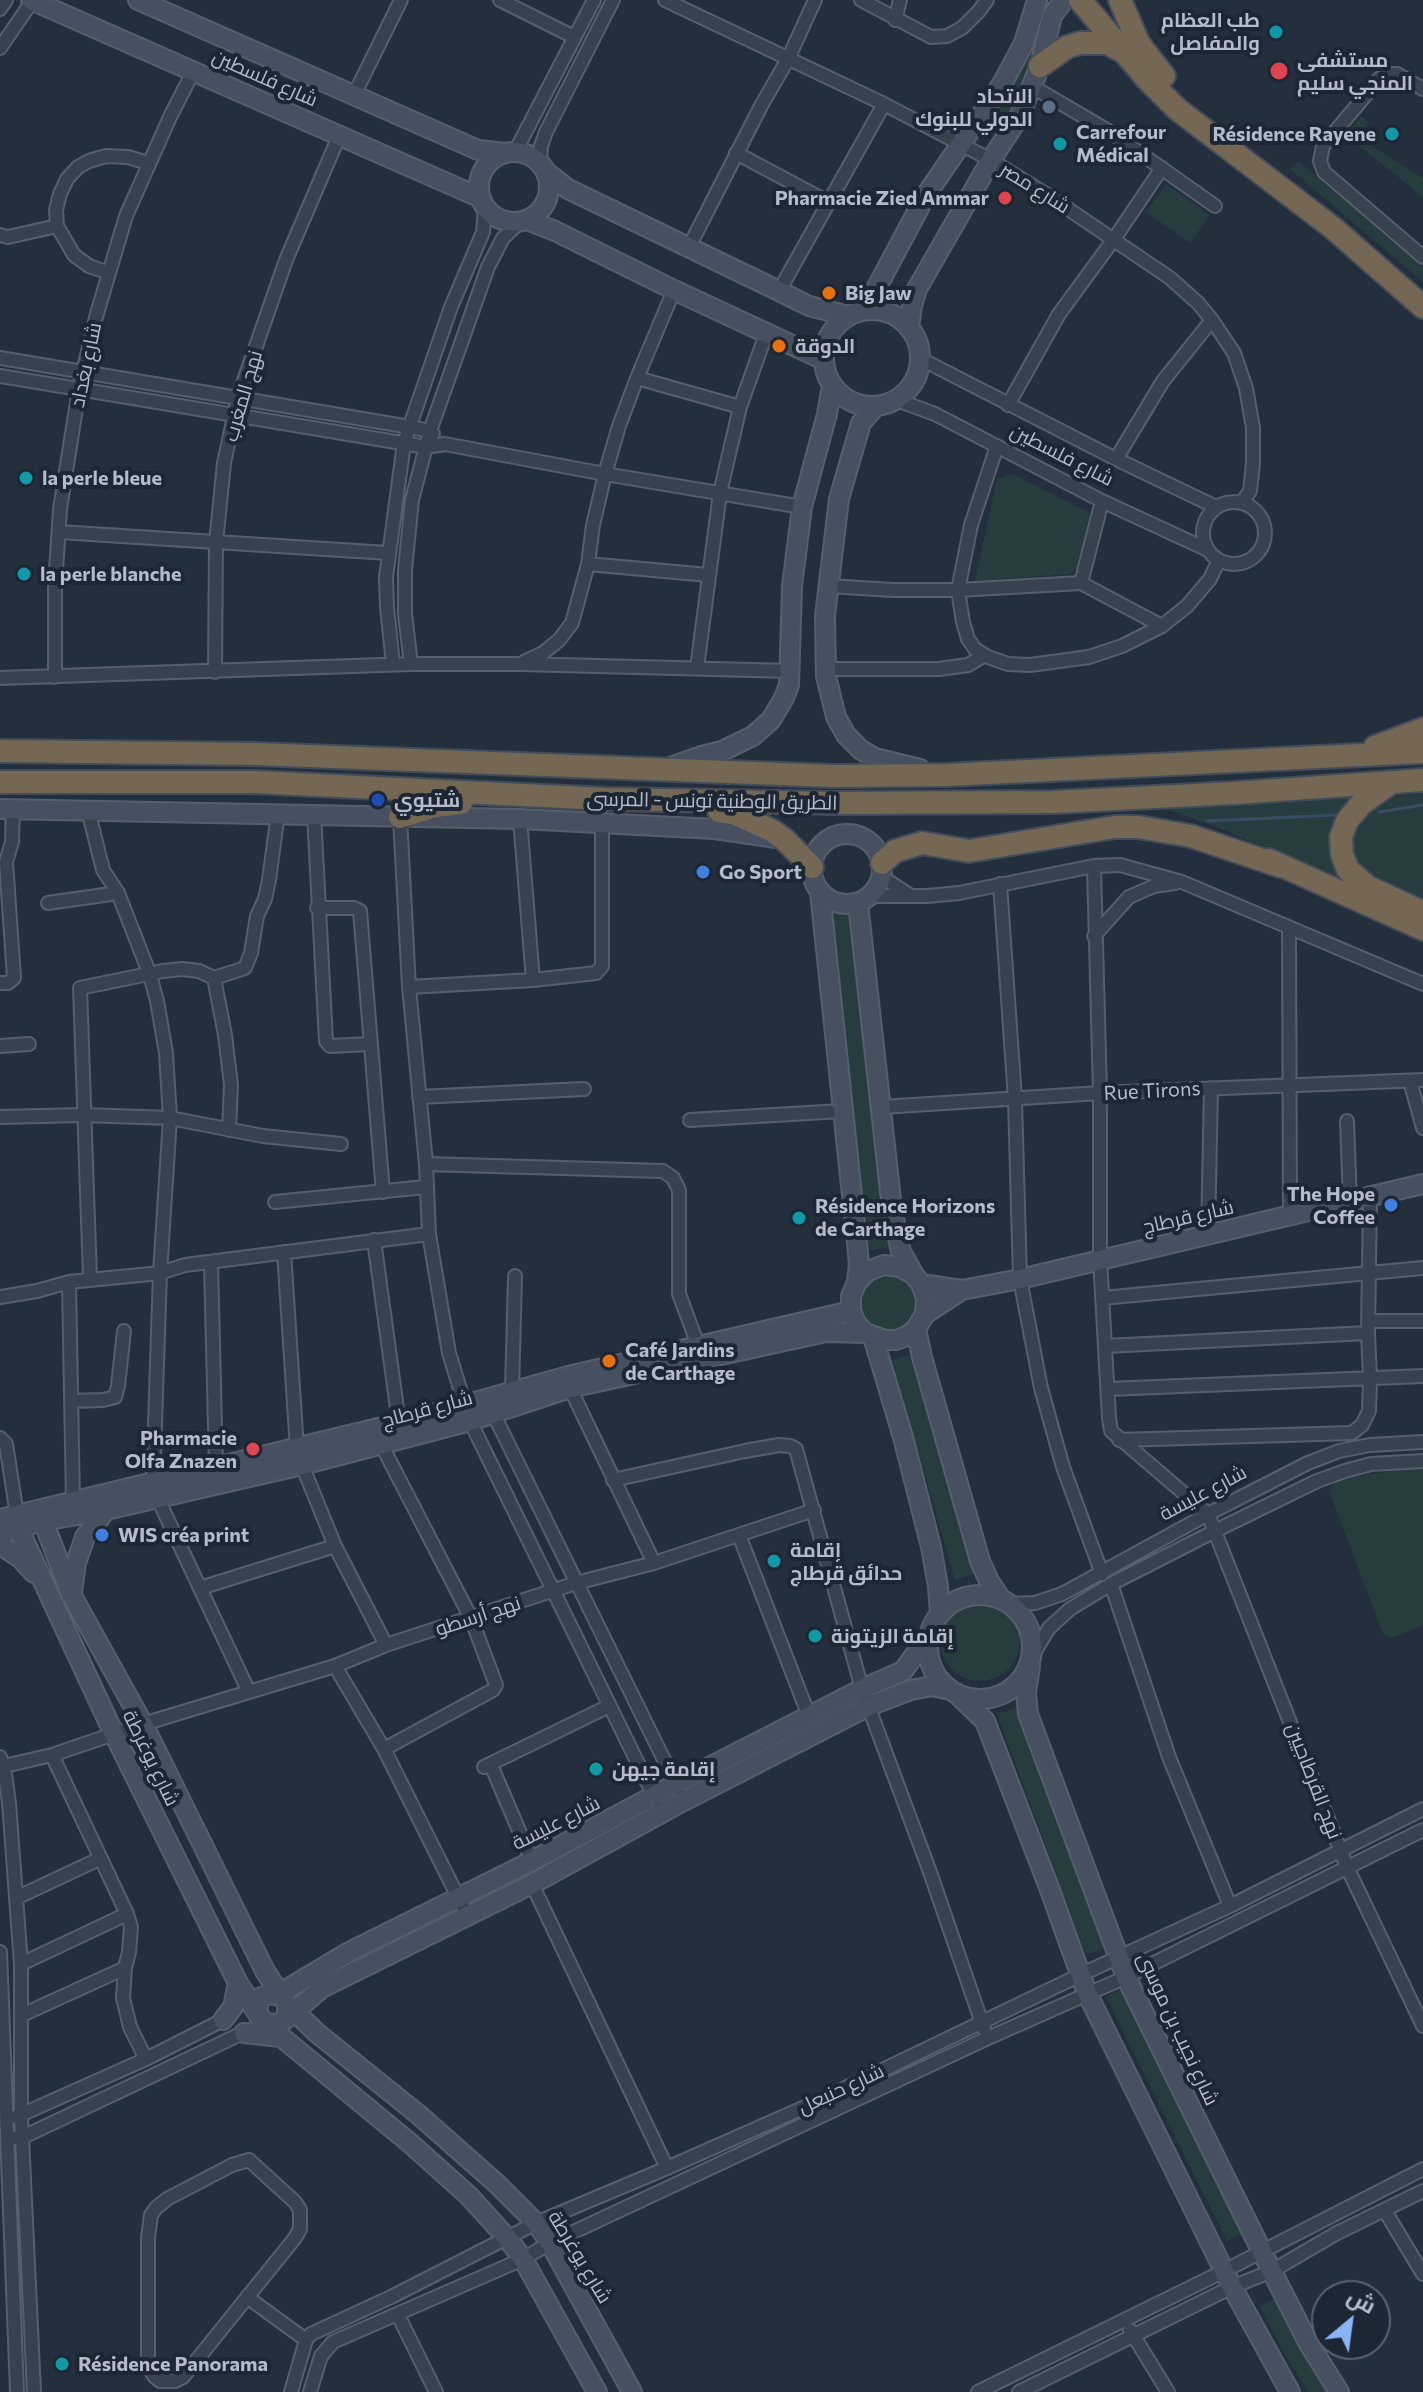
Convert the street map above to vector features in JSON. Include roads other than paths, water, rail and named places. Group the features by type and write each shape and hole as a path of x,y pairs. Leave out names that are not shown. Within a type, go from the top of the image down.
{"highway":[{"path":"1080,0 1147,79 1177,109 1333,228 1423,307"},
{"path":"1120,0 1139,44 1157,69 1186,98 1341,219 1423,291"},
{"path":"1036,76 1067,47 1080,43 1107,43 1125,52"},
{"path":"1354,754 1423,729"},
{"name":"الطريق الوطنية تونس - المرسى","path":"0,751 256,754 833,776 946,775 1423,752"},
{"name":"الطريق الوطنية تونس - المرسى","path":"0,782 254,782 525,796 819,803 1054,802 1423,780"},
{"path":"1392,782 1361,804 1347,821 1341,837 1342,855 1348,870 1368,887 1423,913"},
{"path":"400,817 435,806 525,796"},
{"path":"606,799 733,813 771,830 812,867"},
{"path":"1054,802 1131,808 1178,819 1423,929"},
{"path":"882,870 895,851 922,843 969,851 1115,827 1138,827 1191,836 1280,866"}],"street":[{"path":"0,9 6,0"},
{"path":"0,48 32,0"},
{"name":"شارع فلسطين","path":"32,0 340,134 483,202"},
{"name":"شارع فلسطين","path":"138,0 478,150 510,152"},
{"path":"354,95 401,0"},
{"path":"500,0 574,37"},
{"path":"510,152 530,127 594,0"},
{"path":"411,664 405,614 405,570 412,500 430,431 488,267 503,238 535,216 547,201 549,182 543,168 541,146 613,0"},
{"name":"شارع مصر","path":"665,0 961,143 1170,278 1212,320 1234,353 1246,388 1253,428 1253,463 1250,491 1242,502"},
{"path":"689,247 788,59 815,0"},
{"path":"861,0 931,37 947,36 962,28 987,0"},
{"path":"895,20 900,0"},
{"path":"393,664 387,607 388,553 404,443 451,307 483,232 483,202 479,187 487,165 495,157 510,152 525,153 568,189 809,306 855,314 876,310 903,321 919,345 921,359 912,387 897,400 866,406 841,396 826,373 825,347 830,334 855,314 877,287 919,208 1002,84 1024,43 1037,0"},
{"path":"909,328 917,289 1019,117 1036,76 1052,16 1064,0"},
{"name":"شارع بغداد","path":"55,677 54,617 60,509 83,372 126,216 148,163 194,70"},
{"path":"1423,89 1397,74 1380,78 1323,146 1320,161 1324,172 1423,257"},
{"path":"1036,76 1215,206"},
{"path":"779,291 884,104"},
{"name":"نهج المغرب","path":"215,672 216,543 224,463 238,398 286,260 340,134"},
{"path":"736,153 828,202"},
{"path":"109,273 89,266 74,255 57,226 56,210 60,194 67,179 89,161 106,156 128,157 148,163"},
{"path":"1008,405 1059,314 1162,168"},
{"path":"483,202 500,219 524,221 555,231 824,360"},
{"path":"0,235 8,237 57,226"},
{"path":"521,664 543,653 559,640 572,623 588,564 605,474 637,378 674,290"},
{"path":"1116,459 1163,381 1212,320"},
{"path":"697,668 720,493 740,407 766,334"},
{"path":"0,358 410,427 430,431 445,444"},
{"name":"شارع فلسطين","path":"921,359 1216,507"},
{"path":"0,376 426,447 445,444 802,507"},
{"path":"637,378 740,407"},
{"path":"664,769 722,751 753,736 779,708 789,685 792,586 802,507 832,386"},
{"name":"شارع فلسطين","path":"897,400 935,414 1102,501 1208,550"},
{"path":"876,406 861,423 839,499 825,616 830,697 846,735 861,750 875,758 946,775"},
{"path":"997,446 971,525 958,590 968,639 985,655 1008,664 1030,665 1089,657 1122,646 1162,626 1187,606 1210,579 1219,560"},
{"path":"1081,583 1102,501"},
{"path":"1242,502 1251,506 1264,521 1265,540 1261,549 1247,562 1227,563 1208,550 1204,541 1205,522 1216,507 1224,503 1242,502"},
{"path":"59,532 388,553"},
{"path":"588,564 708,575"},
{"path":"828,586 958,590 1081,583 1162,626"},
{"path":"826,669 939,669 968,665 985,655"},
{"path":"0,678 393,664 790,671"},
{"path":"0,983 8,983 14,978 6,862 12,842 7,809 520,819 715,829 784,839"},
{"path":"88,810 103,870 118,893 150,975 166,1053 170,1118 160,1273 155,1490 249,1692"},
{"path":"90,1279 80,988 182,969 199,971 214,978 245,968 251,953 257,916 265,899 278,813"},
{"path":"314,814 327,1044 370,1044"},
{"path":"400,817 409,987 426,1164 429,1234 449,1353 467,1413 658,1805"},
{"path":"520,819 533,980"},
{"path":"409,987 596,973 602,966 602,823"},
{"path":"911,896 882,870 874,846 867,840 849,834 831,837 813,858 813,880 820,892 835,903 844,905 865,900 959,893 1094,866 1120,865 1182,882 1423,984"},
{"path":"1094,866 1100,1093 1100,1259 1111,1431 1208,1514"},
{"path":"882,870 878,887 865,900 892,1209 901,1252 926,1298 920,1321 938,1416 980,1561 989,1581 1026,1622 1033,1645 1031,1661 1015,1686 993,1698 969,1698 953,1692"},
{"path":"1094,936 1129,897 1154,886 1182,882"},
{"path":"1000,884 1015,1099 1020,1279 1041,1388 1063,1467 1169,1757 1230,1906"},
{"path":"820,892 859,1264 857,1282 851,1296 851,1311 856,1323 869,1335 885,1340 907,1336 920,1321"},
{"path":"48,903 118,893"},
{"path":"317,908 354,908 360,911 383,1192"},
{"path":"1289,928 1290,1216"},
{"path":"214,978 231,1085 229,1130"},
{"path":"0,1046 29,1044"},
{"path":"1416,1081 1423,1128"},
{"name":"Rue Tirons","path":"882,1107 1100,1093 1416,1081"},
{"path":"1208,1235 1211,1088"},
{"path":"419,1097 584,1089"},
{"path":"690,1120 842,1111"},
{"path":"0,1117 83,1115 170,1118 263,1136 341,1144"},
{"path":"1347,1121 1350,1202"},
{"path":"426,1164 663,1171 673,1178 679,1190 679,1294 698,1345"},
{"name":"شارع قرطاج","path":"918,1280 962,1290 1020,1279 1423,1184"},
{"path":"275,1202 425,1187"},
{"path":"1119,1440 1352,1433 1362,1425 1369,1411 1370,1197"},
{"path":"0,1297 69,1282 160,1273 185,1265 429,1234"},
{"path":"374,1240 399,1423"},
{"path":"284,1252 299,1457 335,1546 386,1645"},
{"path":"211,1263 216,1468"},
{"path":"857,1282 868,1271 884,1265 900,1267 918,1280"},
{"path":"1102,1298 1423,1268"},
{"path":"512,1390 515,1276"},
{"path":"69,1282 73,1502"},
{"name":"شارع قرطاج","path":"920,1321 962,1290"},
{"name":"شارع قرطاج","path":"490,1406 512,1390 851,1311"},
{"path":"1105,1346 1423,1321"},
{"path":"71,1401 115,1397 124,1331"},
{"name":"شارع قرطاج","path":"9,1522 106,1510 216,1468 381,1444 490,1406 826,1332 869,1335"},
{"path":"869,1335 903,1437 931,1547 940,1614"},
{"path":"1108,1389 1423,1376"},
{"path":"570,1388 654,1563"},
{"path":"490,1406 685,1801"},
{"name":"شارع قرطاج","path":"41,1516 73,1502 155,1490 299,1457 399,1423 467,1413"},
{"path":"0,1438 6,1444 9,1522"},
{"name":"شارع عليسة","path":"1031,1661 1049,1628 1106,1579 1208,1514 1308,1463 1339,1451 1370,1445 1423,1442"},
{"path":"381,1444 471,1618 496,1685 493,1690 384,1749"},
{"path":"613,1480 745,1451 790,1446 798,1453 866,1697 988,2038"},
{"name":"شارع عليسة","path":"1005,1602 1035,1603 1106,1579 1317,1481 1345,1471 1371,1464 1423,1461"},
{"path":"71,1594 76,1563 85,1537 106,1510"},
{"name":"نهج أرسطو","path":"1,1763 52,1755 335,1666 386,1645 576,1583 654,1563 814,1510"},
{"name":"نهج القرطاجيين","path":"1208,1514 1347,1867 1423,2026"},
{"name":"شارع يوغرطة","path":"41,1516 71,1594 143,1724 265,1971 273,2011"},
{"name":"شارع يوغرطة","path":"9,1522 48,1589 114,1734 238,1983 273,2011 469,2196 507,2238 523,2259 597,2392"},
{"path":"739,1535 809,1716"},
{"path":"0,1545 20,1558 48,1589"},
{"path":"200,1588 335,1546"},
{"path":"1005,1602 984,1595 968,1596 953,1603 940,1614 930,1634 929,1659 941,1681 985,1721 1087,1993 1228,2279 1290,2392"},
{"name":"شارع عليسة","path":"273,2011 303,1978 459,1897 658,1805 685,1801 866,1697 903,1671 930,1634"},
{"name":"شارع نجيب بن موسى","path":"1031,1661 1026,1693 1028,1714 1126,1977 1309,2344 1339,2392"},
{"path":"335,1666 384,1749 467,1915"},
{"name":"شارع عليسة","path":"6,2121 146,2059 223,2020 273,2011 532,1884 658,1805 676,1784 809,1716 866,1697 932,1686 953,1692"},
{"path":"532,1861 488,1766 609,1706"},
{"path":"52,1755 127,1914 131,1927 123,1998 125,2013 146,2059"},
{"path":"1,1763 9,1803 21,1964 21,2116 34,2392"},
{"name":"شارع حنبعل","path":"306,2340 311,2334 536,2223 814,2103 1230,1906 1423,1809"},
{"name":"شارع حنبعل","path":"310,2392 321,2356 333,2342 523,2259 550,2243 988,2038 1126,1977 1423,1830"},
{"path":"16,1898 99,1859"},
{"path":"532,1884 667,2168"},
{"path":"21,1964 127,1914"},
{"path":"0,1952 17,2392"},
{"path":"22,2015 125,1968"},
{"path":"265,1971 274,1981 287,1985 303,1978"},
{"path":"223,2020 233,2007 238,1983"},
{"path":"317,2033 311,2011 322,1988"},
{"path":"8,2139 23,2137 244,2033 273,2011"},
{"name":"شارع يوغرطة","path":"273,2011 317,2033 419,2115 536,2223 632,2392"},
{"path":"249,2160 295,2202 301,2219 300,2229 183,2377 175,2381 160,2381 148,2366 148,2238 151,2215 167,2199 232,2165 249,2160"},
{"path":"1019,2392 1133,2335 1228,2279 1262,2252 1423,2169"},
{"path":"978,2392 1125,2321 1228,2279 1272,2271 1337,2233 1423,2191"},
{"path":"1385,2211 1423,2274"},
{"path":"247,2297 306,2340 291,2392"},
{"path":"398,2315 436,2392"},
{"path":"1125,2321 1168,2392"},
{"path":"151,2392 160,2381"}],"waterway":[{"path":"1379,812 1423,805"},
{"path":"1207,821 1337,815"}],"place":[{"name":"طب العظام والمفاصل","path":"1276,32"},
{"name":"مستشفى المنجي سليم","path":"1279,71"},
{"name":"الاتحاد الدولي للبنوك","path":"1049,107"},
{"name":"Résidence Rayene","path":"1392,134"},
{"name":"Carrefour Médical","path":"1060,144"},
{"name":"Pharmacie Zied Ammar","path":"1005,198"},
{"name":"Big Jaw","path":"829,293"},
{"name":"الدوقة","path":"779,346"},
{"name":"la perle bleue","path":"26,478"},
{"name":"la perle blanche","path":"24,574"},
{"name":"شتيوي","path":"378,800"},
{"name":"Go Sport","path":"703,872"},
{"name":"The Hope Coffee","path":"1391,1205"},
{"name":"Résidence Horizons de Carthage","path":"799,1218"},
{"name":"Café Jardins de Carthage","path":"609,1361"},
{"name":"Pharmacie Olfa Znazen","path":"253,1449"},
{"name":"WIS créa print","path":"102,1535"},
{"name":"إقامة حدائق قرطاج","path":"774,1561"},
{"name":"إقامة الزيتونة","path":"815,1636"},
{"name":"إقامة جيهن","path":"596,1769"},
{"name":"Résidence Panorama","path":"62,2364"}]}
